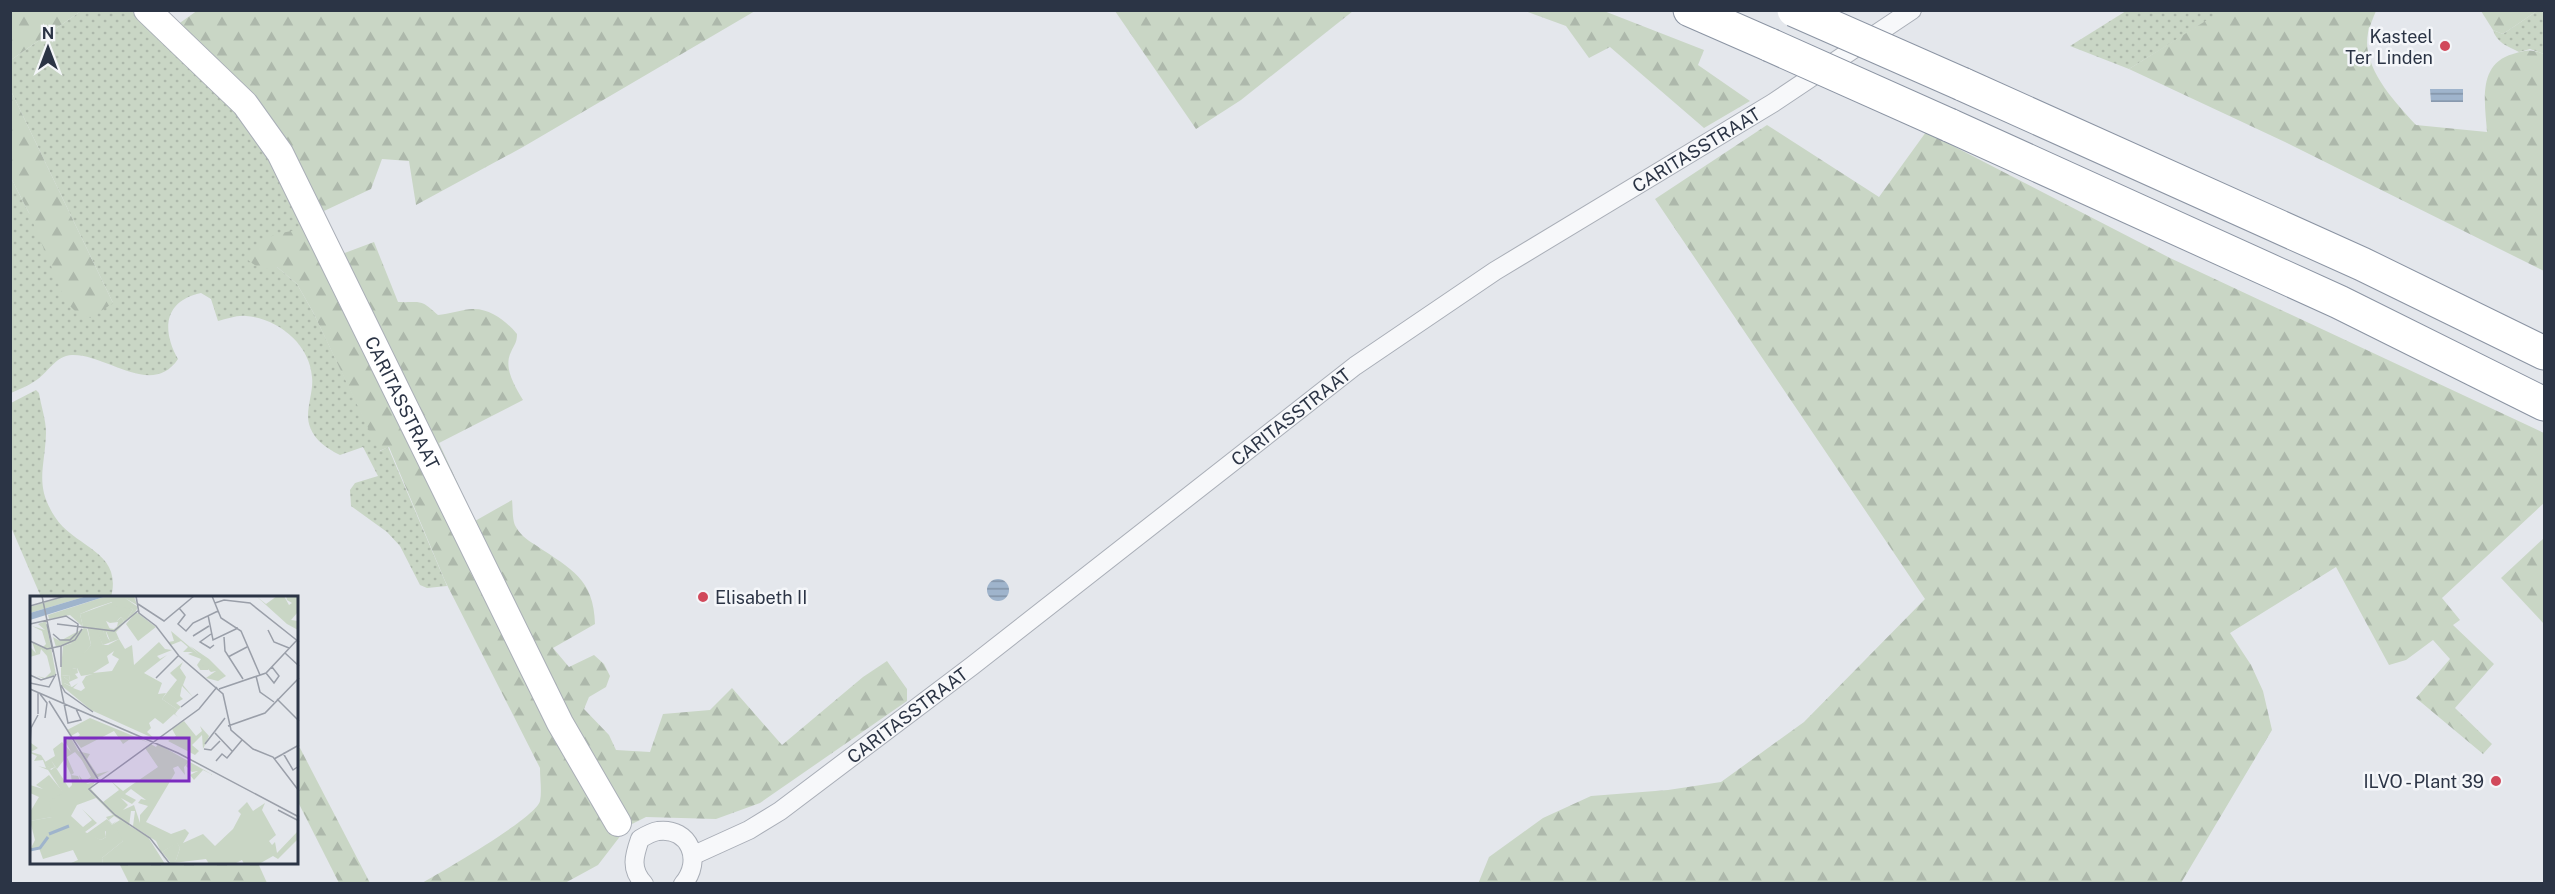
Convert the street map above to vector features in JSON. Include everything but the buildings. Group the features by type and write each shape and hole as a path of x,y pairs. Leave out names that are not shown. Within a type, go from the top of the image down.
{"highway":[{"path":"1690,10 2339,302 2544,404"},
{"path":"1794,10 2362,264 2544,353"}],"street":[{"name":"CARITASSTRAAT","path":"147,10 245,104 280,153 560,723 618,823"},
{"name":"CARITASSTRAAT","path":"694,855 749,830 780,811 972,666 1354,366 1495,271 1773,103 1912,10"},
{"path":"618,823 640,838"},
{"path":"643,883 634,870 633,856 640,838 658,831 680,835 689,844 694,855 693,870 683,884"}],"green space":[{"path":"11,10 81,10 81,11 11,60"},
{"path":"198,10 755,11 523,147 416,205 409,161 382,159 371,189 324,211 291,152 177,25"},
{"path":"2223,10 2376,11 2368,33 2367,46 2370,58 2390,95 2416,125 2487,132 2486,86 2493,66 2501,59 2513,54 2532,51 2544,54 2544,271 2285,142 2129,69"},
{"path":"81,11 132,11 232,104 259,138 309,229 277,267 297,284 313,312 380,451 388,447 447,586 427,588 420,585 400,546 387,532 351,506 350,490 355,483 378,476 363,447 340,455 315,436 308,421 312,383 310,365 305,354 290,335 269,322 243,316 218,321 211,299 201,293 179,303 169,318 170,338 178,359 167,370 155,375 142,375 86,356 72,355 61,358 40,378 11,393 11,178 29,213 113,303 11,91 11,60"},
{"path":"1115,11 1353,11 1241,100 1196,129"},
{"path":"1525,11 1604,11 1704,50 1698,65 1750,101 1704,128 1610,47 1589,58 1566,26"},
{"path":"2126,11 2223,11 2129,69 2070,46"},
{"path":"2481,11 2537,11 2503,34 2493,30"},
{"path":"2537,11 2544,11 2544,54 2530,49 2519,52 2503,44 2497,38 2493,30 2503,34"},
{"path":"11,91 113,303 91,318 79,315 66,302 29,213 11,178"},
{"path":"1767,125 1879,197 1926,132 2170,258 2544,433 2544,503 2442,598 2460,620 2453,625 2494,664 2455,708 2492,744 2483,754 2416,698 2450,659 2433,640 2406,660 2389,665 2336,567 2230,633 2251,665 2263,691 2272,730 2181,883 1478,884 1489,857 1543,818 1591,796 1668,790 1721,782 1804,722 1925,599 1655,199"},
{"path":"309,229 342,254 374,242 398,302 420,302 438,315 479,309 503,320 517,334 508,364 511,377 523,400 439,443 475,521 512,500 514,521 520,533 570,569 585,586 594,609 595,624 553,648 569,667 594,655 604,664 610,676 606,687 589,697 584,709 609,735 616,750 650,752 663,714 710,710 732,688 782,745 863,677 887,661 907,689 907,701 760,803 716,819 646,817 628,826 598,865 565,883 422,883 506,832 535,809 541,797 540,768 445,581 389,447 379,451 313,312 297,284 277,267 261,268 248,260 255,247 266,239 288,232"},
{"path":"36,390 39,393 46,428 42,476 45,495 55,517 74,536 95,551 110,569 113,582 111,596 41,596 11,527 11,403"},
{"path":"2544,538 2544,624 2501,578"},
{"path":"300,748 370,883 339,883 298,802 298,749"},
{"path":"120,864 258,864 267,883 129,883"}],"water":[{"path":"2430,89 2463,89 2463,102 2431,102"},
{"path":"998,579 1008,586 1009,590 1002,600 998,601 988,594 987,590 994,580"}],"place":[{"name":"Kasteel Ter Linden","path":"2445,46"},
{"name":"Elisabeth II","path":"703,597"},
{"name":"ILVO - Plant 39","path":"2496,781"}]}
